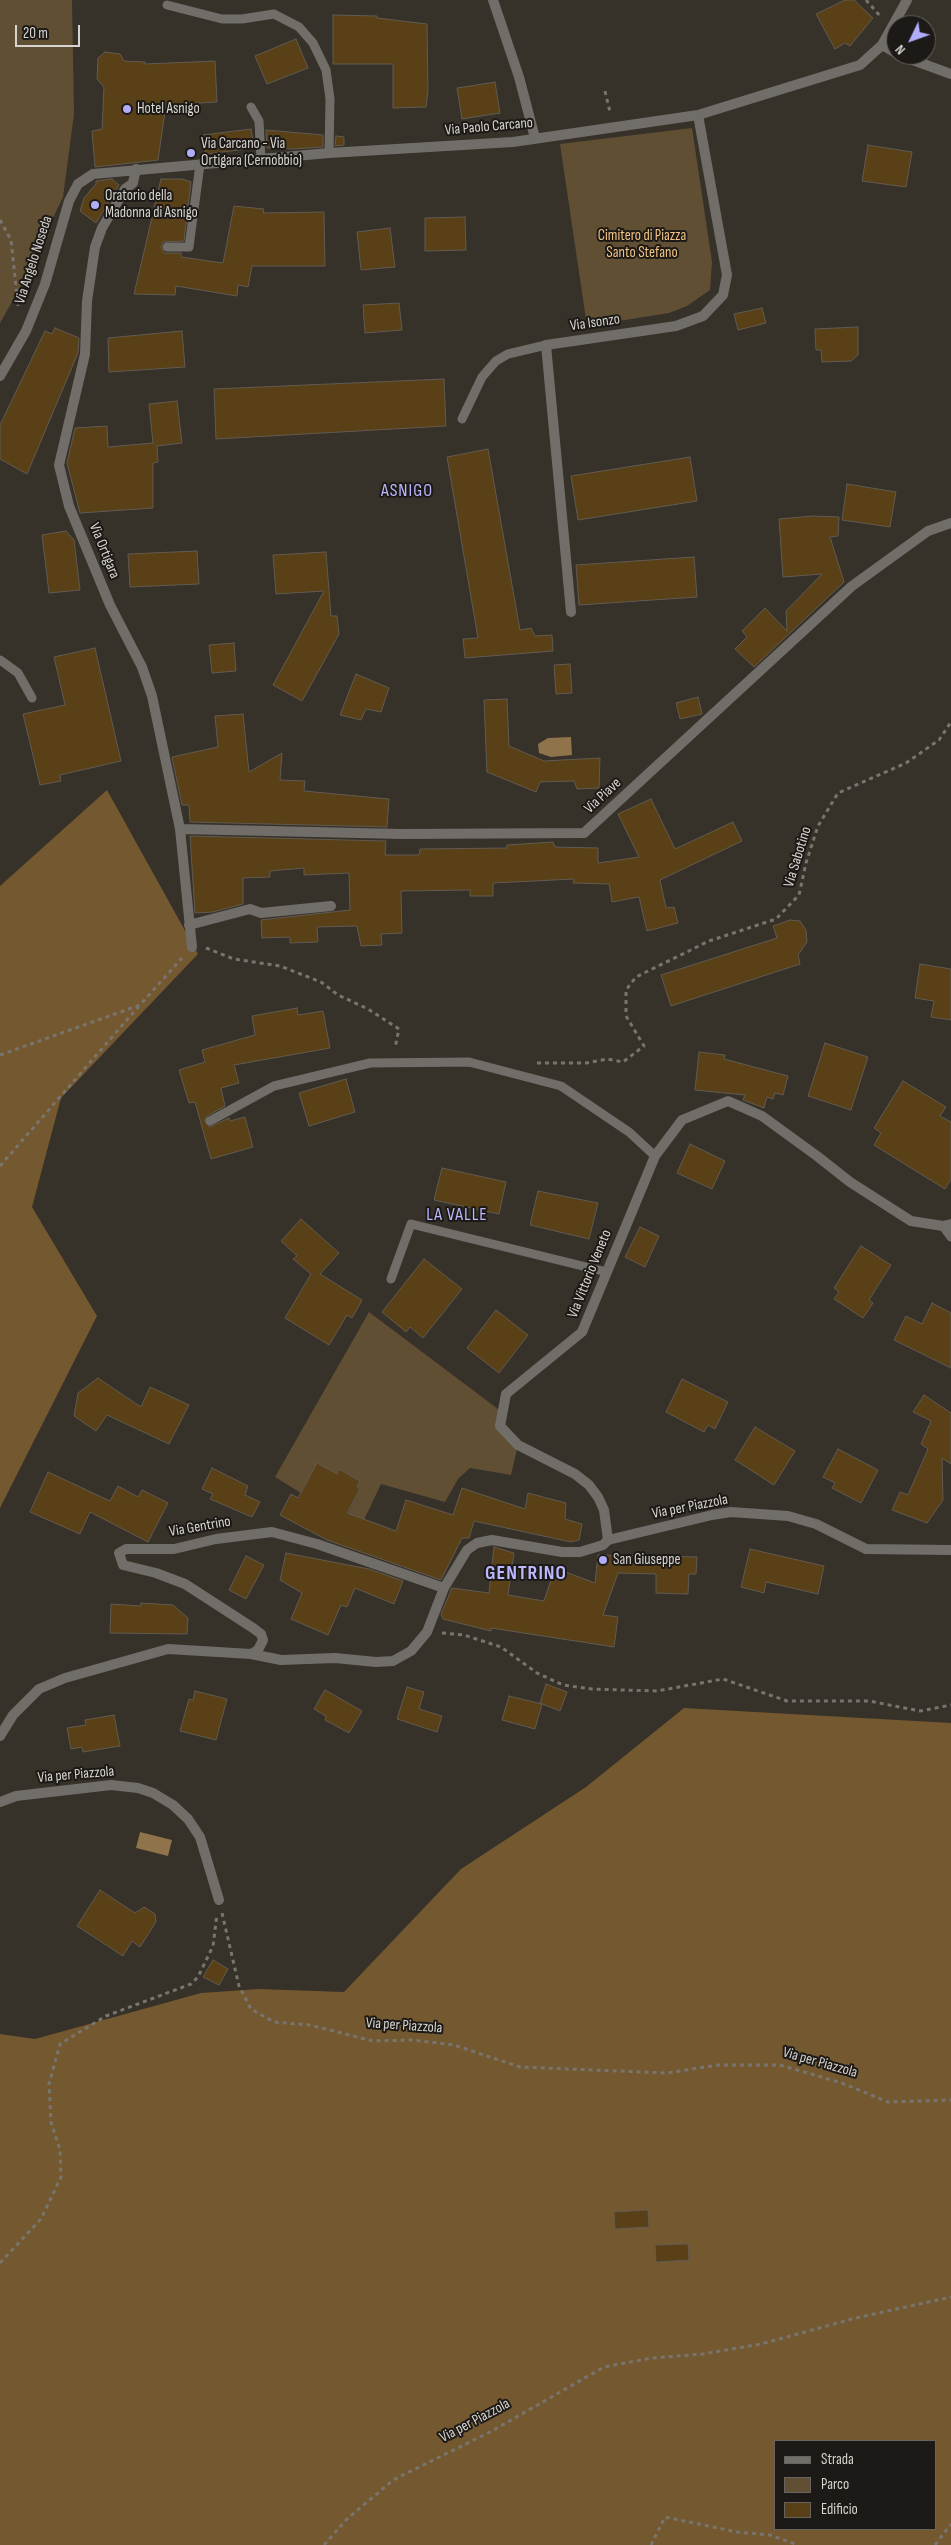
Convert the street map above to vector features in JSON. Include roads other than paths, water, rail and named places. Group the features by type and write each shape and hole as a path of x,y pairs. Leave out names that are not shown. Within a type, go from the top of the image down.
{"street":[{"path":"493,0 519,77 535,138"},
{"name":"Via Paolo Carcano","path":"84,180 93,174 200,164 329,153 513,142 698,115 860,65 882,44 907,0"},
{"path":"882,44 886,47"},
{"path":"926,65 951,74"},
{"name":"Via Isonzo","path":"546,345 676,326 703,316 723,296 727,275 698,115"},
{"name":"Via Ortigara","path":"136,170 133,183 125,190 102,228 95,247 87,301 85,354 59,466 69,506 110,605 142,667 152,696 180,828 192,947"},
{"name":"Via Angelo Noseda","path":"0,376 26,331 45,284 69,201 78,184 84,180"},
{"path":"546,345 571,612"},
{"name":"Via Piave","path":"180,828 402,834 584,833 852,586 928,530 951,523"},
{"path":"189,925 250,909 261,913 331,906"},
{"name":"Via Vittorio Veneto","path":"608,1540 604,1510 598,1496 589,1485 575,1474 518,1445 500,1426 506,1394 582,1332 655,1156 682,1120 728,1101 762,1116 850,1182 911,1221 947,1225"},
{"name":"Via per Piazzola","path":"608,1540 731,1512 788,1516 816,1524 866,1549 951,1550"},
{"name":"Via Gentrino","path":"251,1654 258,1650 263,1640 261,1634 185,1584 156,1573 123,1565 119,1554 126,1548 174,1548 216,1539 272,1532 317,1544 444,1588"},
{"path":"0,1736 13,1715 39,1689 65,1678 168,1649 251,1654 281,1660 335,1658 376,1662 394,1661 411,1651 427,1632 444,1588 467,1550 477,1543 492,1540 562,1552 580,1552 603,1545 608,1540"},
{"name":"Via per Piazzola","path":"0,1802 16,1796 111,1785 138,1788 153,1793 174,1805 188,1819 200,1837 219,1900"}],"lane":[{"path":"167,5 222,19 242,19 274,14 299,27 313,43 326,70 330,98 329,153"},
{"path":"251,107 259,121 261,159"},
{"path":"167,247 189,247 200,164"},
{"path":"462,419 482,377 496,361 508,354 546,345"},
{"path":"0,660 18,673 32,698"},
{"path":"210,1121 274,1086 370,1063 469,1062 561,1086 629,1132 655,1156"},
{"path":"391,1279 411,1224 607,1272"},
{"path":"947,1225 951,1237"}],"place":[{"name":"Hotel Asnigo","path":"127,109"},
{"name":"Via Carcano - Via Ortigara (Cernobbio)","path":"191,153"},
{"name":"Oratorio della Madonna di Asnigo","path":"95,205"},
{"name":"San Giuseppe","path":"603,1560"}],"district":[{"name":"ASNIGO","path":"407,491"},
{"name":"LA VALLE","path":"457,1215"},
{"name":"GENTRINO","path":"526,1574"}],"park label":[{"name":"Cimitero di Piazza Santo Stefano","path":"642,244"}]}
